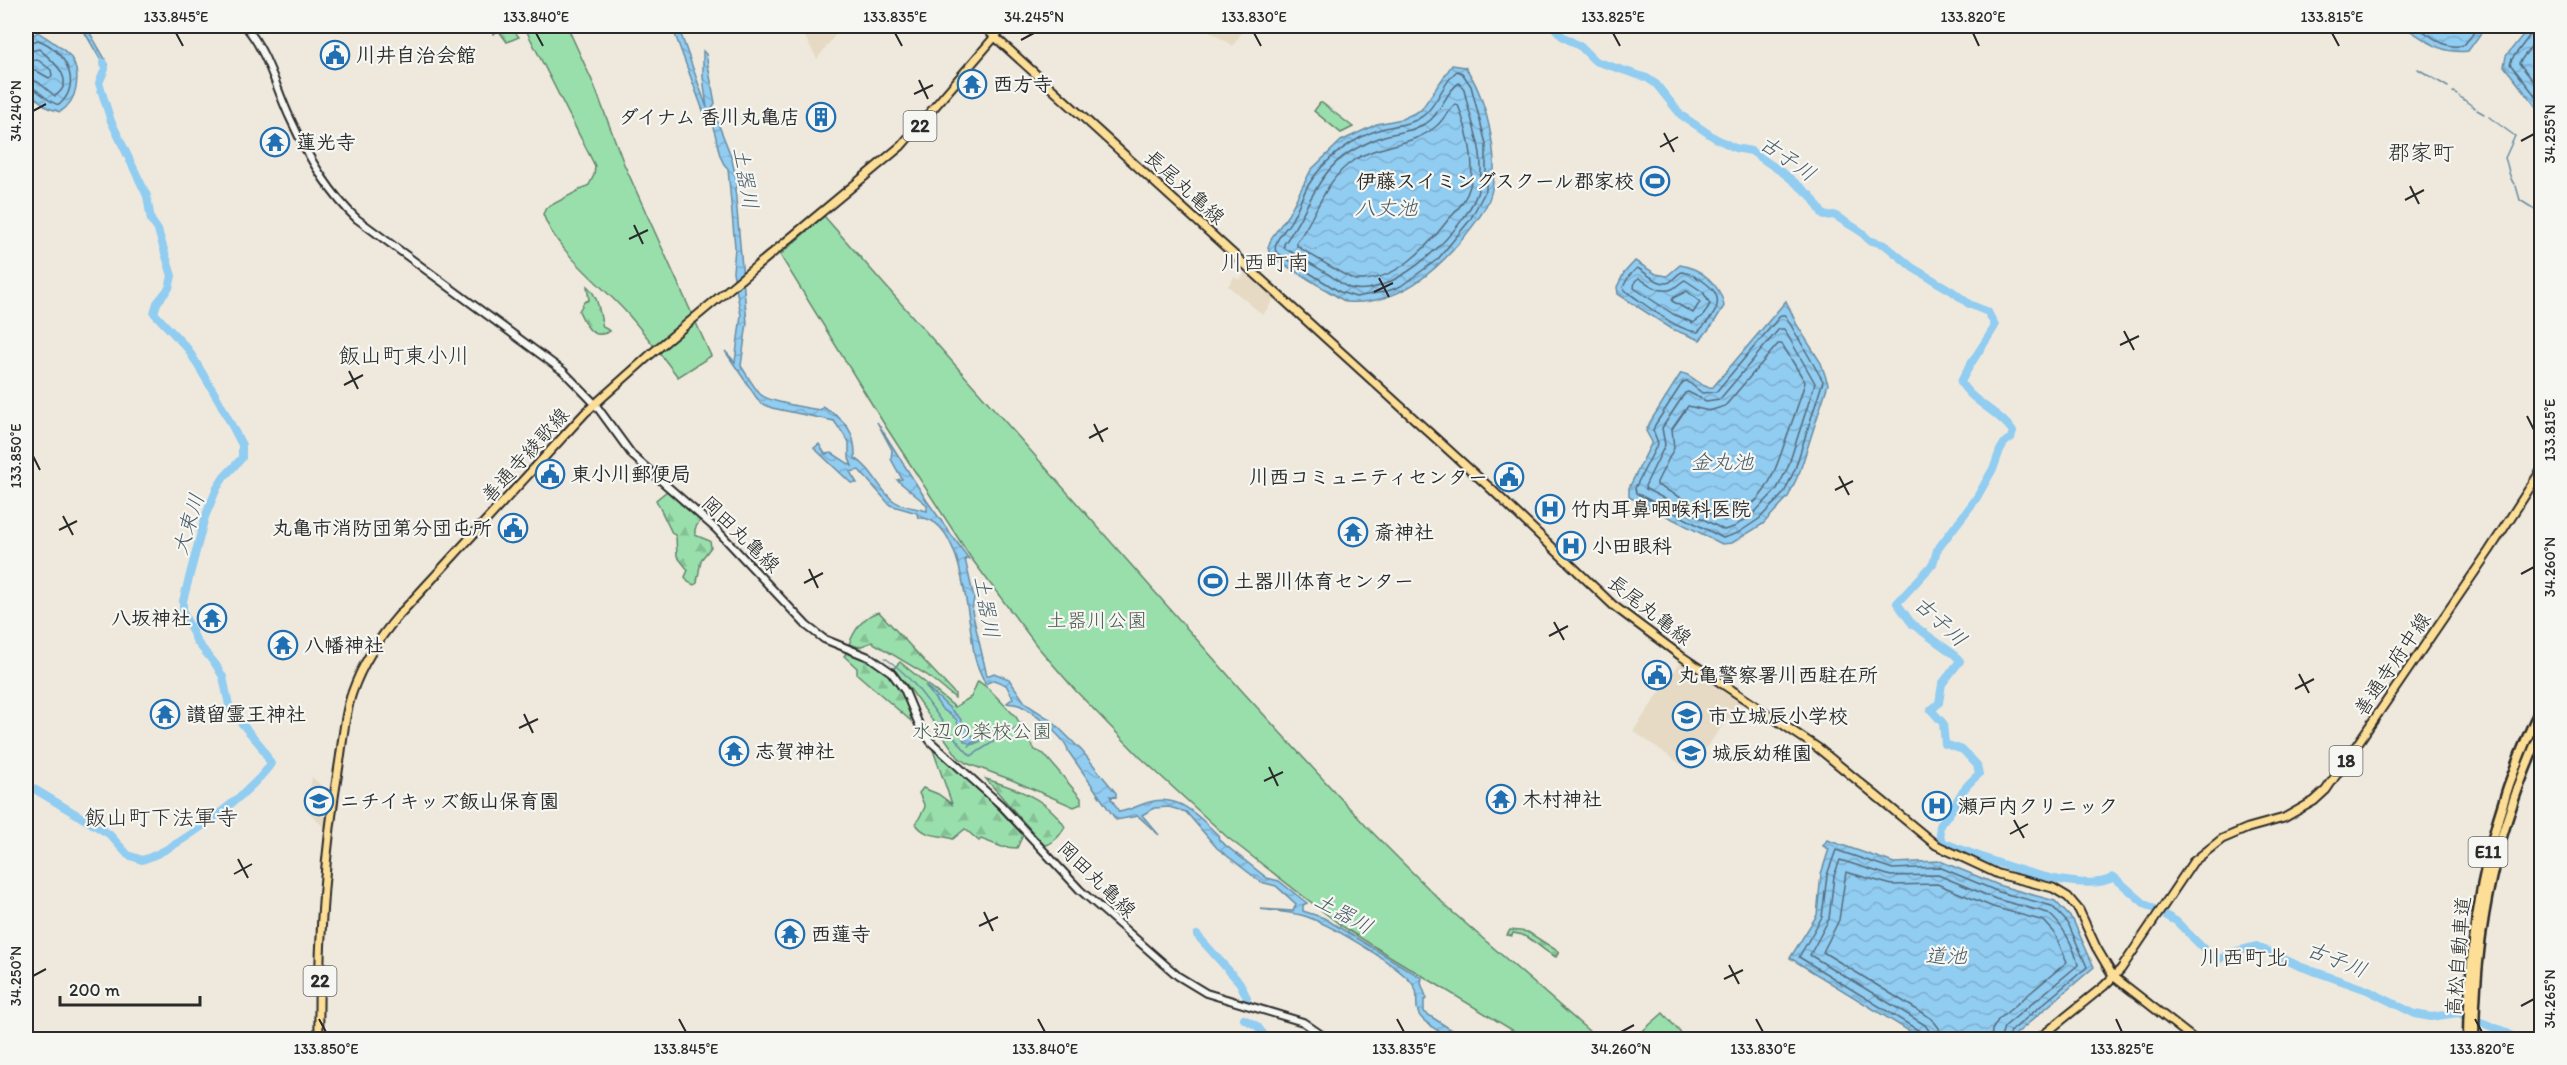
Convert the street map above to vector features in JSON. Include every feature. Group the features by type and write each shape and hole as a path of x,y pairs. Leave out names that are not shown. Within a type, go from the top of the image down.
{"highway":[{"name":"高松自動車道","path":"2472,1007 2471,955 2483,873 2512,772 2541,706"},
{"name":"高松自動車道","path":"2468,1040 2490,875 2513,797 2541,729"},
{"name":"高松自動車道","path":"2471,1027 2474,1040"}],"main road":[{"name":"岡田丸亀線","path":"245,26 263,54 302,143 349,211 402,254 554,364 595,404 633,456 716,529 807,626 824,639 871,658 894,675 905,691 920,727 931,742 993,797 1080,890 1170,969 1206,993 1288,1016 1303,1022 1329,1040"},
{"name":"長尾丸亀線","path":"983,26 1352,361 1625,615 1681,656 1818,748 1936,845 1998,874 2053,888 2068,897 2079,910 2096,947 2113,976 2195,1040"},
{"name":"善通寺綾歌線","path":"319,1040 328,831 347,710 359,676 376,644 393,622 595,404 651,354 901,146 1004,26"},
{"name":"善通寺府中線","path":"2037,1040 2113,976 2193,862 2212,845 2238,832 2284,818 2310,804 2325,790 2489,551 2541,469"}],"shaded area":[{"path":"799,26 842,26 817,59"},
{"path":"1201,26 1246,26 1233,46"},
{"path":"1247,269 1276,296 1263,315 1228,286 1234,277 1240,280"},
{"name":"市立城辰小学校","path":"1682,660 1742,701 1689,770 1633,731"},
{"name":"ニチイキッズ飯山保育園","path":"312,777 330,793 326,830 306,809"}],"green space":[{"path":"491,26 510,26 519,37 507,42 499,31 493,34"},
{"path":"524,26 567,26 594,85 624,164 711,356 678,377 626,312 579,266 557,240 543,214 546,208 589,185 595,166"},
{"path":"1320,103 1353,127 1341,133 1314,111"},
{"name":"土器川公園","path":"824,216 1243,692 1366,826 1449,909 1598,1039 1527,1039 1343,927 1227,837 1140,757 1075,690 1037,646 971,558 886,427 780,255"},
{"path":"587,286 596,300 603,327 610,331 604,334 590,330 579,311 584,302 589,300"},
{"path":"667,491 700,520 695,529 695,535 710,541 711,547 701,560 697,583 694,585 685,577 688,570 677,556 676,536 672,533 656,500"},
{"path":"879,612 955,694 955,698 927,675 872,642 859,647 849,644 860,624 869,616"},
{"path":"846,653 870,661 890,676 904,696 911,721 857,674 857,668 844,656"},
{"name":"水辺の楽校公園","path":"900,662 955,707 971,697 978,681 989,689 1016,717 1035,750 1044,754 1081,798 1081,804 1074,807 966,763 958,757 908,686 892,670"},
{"path":"933,750 969,780 1023,835 1017,848 1002,847 981,839 979,841 965,829 953,839 933,835 924,832 916,824 925,807 919,793 923,788 938,794 952,804"},
{"path":"986,779 1020,791 1041,802 1058,817 1065,827 1057,838 1045,846"},
{"path":"1510,930 1528,932 1559,952 1556,957 1525,936 1513,933 1512,936 1507,935"},
{"path":"1663,1013 1686,1039 1642,1039 1638,1035"}],"water":[{"path":"81,26 86,26 108,64 106,73 103,70 103,64"},
{"path":"672,26 678,26 707,108 703,77 703,51 706,54 715,103 712,108 731,156 738,186 735,188 747,323 741,366 757,391 764,397 779,402 820,410 823,407 837,416 848,427 854,441 855,458 867,468 889,496 901,505 927,511 927,505 897,480 902,479 891,459 892,450 877,422 927,501 969,559 965,559 974,598 972,611 987,676 994,673 1009,679 1026,704 1051,720 1082,751 1116,793 1116,797 1110,796 1119,812 1164,800 1190,810 1218,835 1219,840 1267,878 1279,881 1307,903 1303,905 1303,911 1324,918 1422,978 1421,983 1427,999 1424,1000 1424,1012 1450,1029 1473,1039 1451,1038 1428,1024 1418,1012 1417,993 1411,982 1390,964 1359,944 1301,915 1260,909 1293,911 1296,904 1276,886 1261,882 1217,848 1186,812 1169,807 1154,808 1142,815 1159,835 1138,816 1116,820 1056,733 1026,709 1007,703 1013,698 1006,685 994,680 985,684 975,658 961,575 954,552 945,534 933,522 918,518 917,513 890,505 859,470 850,472 857,483 851,483 814,448 819,444 825,454 832,453 852,466 849,458 849,442 834,421 772,408 760,403 725,351 735,362 741,315 733,272 735,247 728,169 720,156 713,128 705,116"},
{"path":"2403,26 2486,26 2468,51 2458,52 2433,45"},
{"path":"2530,26 2541,26 2541,113 2504,66 2506,56"},
{"path":"38,32 70,56 76,70 74,94 71,101 60,112 48,108 26,90 26,40"},
{"name":"八丈池","path":"1452,65 1465,67 1479,93 1489,126 1494,160 1492,189 1488,202 1453,250 1428,274 1398,293 1365,302 1346,302 1270,256 1268,247 1272,237 1288,215 1311,170 1341,141 1377,124 1402,119 1421,110"},
{"path":"1635,261 1656,274 1667,276 1680,265 1688,267 1709,279 1719,291 1724,306 1700,340 1672,329 1618,294 1617,287 1624,273"},
{"name":"金丸池","path":"1786,301 1797,325 1821,363 1828,384 1800,471 1788,497 1763,524 1732,543 1722,544 1629,497 1629,488 1652,442 1646,431 1650,422 1681,373 1690,376 1704,386 1713,387"},
{"path":"925,685 959,717 976,741 970,744 964,741 956,719 942,709"},
{"name":"道池","path":"1827,840 1894,863 1940,861 2001,886 2055,901 2073,920 2094,967 2010,1039 1922,1039 1790,958 1817,915 1821,874 1829,849 1823,846"}],"waterway":[{"path":"37,26 44,28 51,26"},
{"name":"古子川","path":"1553,26 1562,36 1581,47 1595,61 1647,78 1656,84 1681,115 1715,138 1735,148 1751,151 1786,175 1811,196 1824,216 1834,215 1860,231 1869,240 1885,245 1913,268 1969,304 1988,312 1995,326 1961,382 1972,396 2008,425 2013,432 2011,438 2000,450 1994,467 1976,499 1937,550 1933,564 1897,603 1912,624 1960,661 1942,684 1939,703 1931,710 1943,723 1945,744 1963,750 1977,765 1979,774 1964,790 1940,826 1942,842 2003,865 2054,879 2098,882 2114,877 2145,904 2176,921 2209,954 2220,959 2233,952 2256,946 2299,966 2367,990 2415,1014 2431,1017 2458,1013 2506,1032 2517,1040"},
{"name":"大束川","path":"26,784 109,834 128,855 142,860 174,845 212,819 247,790 271,764 261,746 230,710 223,677 197,642 183,612 183,601 205,517 217,488 242,458 242,445 188,349 154,313 157,303 169,288 172,276 158,230 151,220 147,196 111,121 99,83 105,69 104,63"},
{"path":"2418,69 2448,87"},
{"path":"2453,92 2457,94"},
{"path":"2459,96 2475,108"},
{"path":"2477,110 2484,114"},
{"path":"2489,117 2515,136 2505,158 2514,184"},
{"path":"2516,186 2520,200 2542,214"},
{"path":"885,658 899,668 921,692 959,744 971,756 1023,723"},
{"path":"969,746 981,741 982,735"},
{"path":"1197,935 1240,983 1247,998"},
{"path":"1244,1019 1257,1026 1268,1040"}],"place":[{"name":"川井自治会館","path":"335,55"},
{"name":"西方寺","path":"972,84"},
{"name":"ダイナム 香川丸亀店","path":"821,117"},
{"name":"蓮光寺","path":"275,142"},
{"name":"伊藤スイミングスクール郡家校","path":"1655,181"},
{"name":"東小川郵便局","path":"550,474"},
{"name":"川西コミュニティセンター","path":"1509,477"},
{"name":"竹内耳鼻咽喉科医院","path":"1550,509"},
{"name":"丸亀市消防団第分団屯所","path":"513,528"},
{"name":"斎神社","path":"1353,532"},
{"name":"小田眼科","path":"1571,546"},
{"name":"土器川体育センター","path":"1213,581"},
{"name":"八坂神社","path":"212,618"},
{"name":"八幡神社","path":"283,645"},
{"name":"丸亀警察署川西駐在所","path":"1657,675"},
{"name":"讃留霊王神社","path":"165,714"},
{"name":"市立城辰小学校","path":"1687,716"},
{"name":"志賀神社","path":"734,751"},
{"name":"城辰幼稚園","path":"1691,753"},
{"name":"木村神社","path":"1501,799"},
{"name":"ニチイキッズ飯山保育園","path":"319,801"},
{"name":"瀬戸内クリニック","path":"1937,806"},
{"name":"西蓮寺","path":"790,934"}],"district":[{"name":"郡家町","path":"2421,152"},
{"name":"川西町南","path":"1265,262"},
{"name":"飯山町東小川","path":"404,355"},
{"name":"飯山町下法軍寺","path":"161,817"},
{"name":"川西町北","path":"2244,957"}],"water label":[{"name":"土器川","path":"746,178"},
{"name":"土器川","path":"987,607"},
{"name":"土器川","path":"1344,913"}]}
